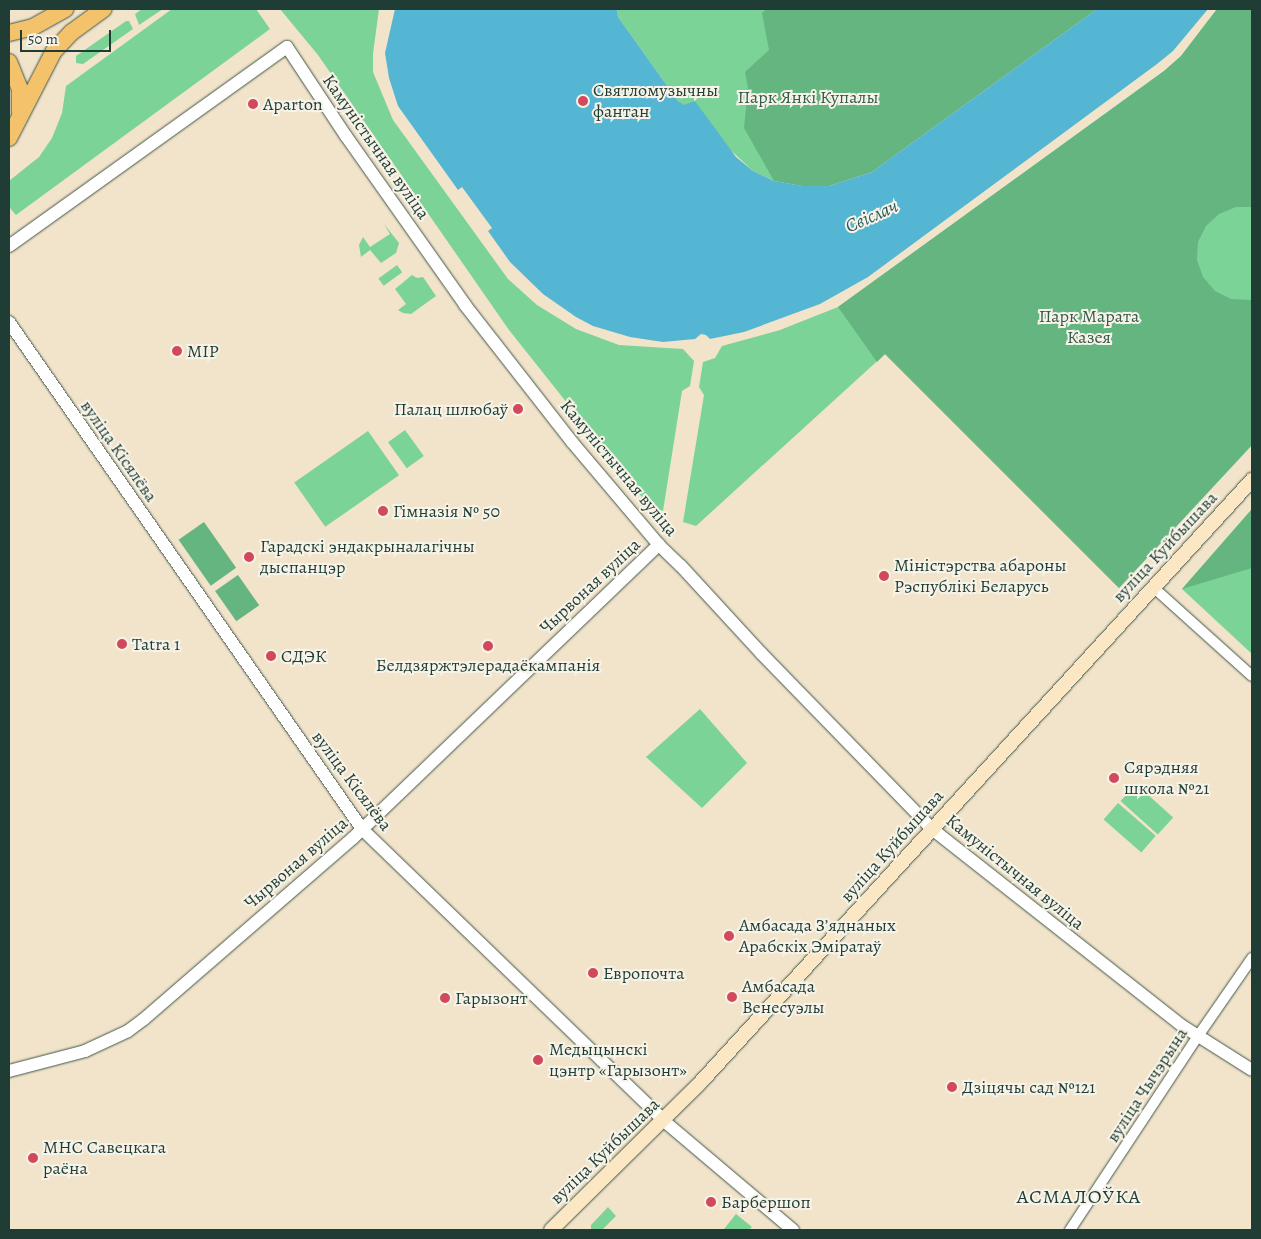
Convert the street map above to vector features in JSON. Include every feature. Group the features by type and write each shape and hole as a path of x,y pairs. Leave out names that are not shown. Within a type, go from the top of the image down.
{"main road":[{"path":"9,33 33,27 65,9"},
{"path":"9,138 54,52 72,32 104,9"},
{"path":"9,62 20,89 21,109 18,119"},
{"name":"вуліца Куйбышава","path":"551,1230 664,1121 1252,480"}],"street":[{"name":"Камуністычная вуліца","path":"9,246 287,47 459,298 572,442 659,545 932,829 1096,960 1198,1036 1252,1070"},
{"name":"вуліца Кісялёва","path":"9,322 362,830 664,1121 794,1230"},
{"name":"Чырвоная вуліца","path":"9,1071 84,1051 128,1031 362,830 659,545"},
{"path":"1153,588 1252,676"},
{"name":"вуліца Чычэрына","path":"1070,1230 1198,1036 1252,958"}],"green space":[{"path":"142,9 163,9 139,25 135,14"},
{"path":"172,9 256,9 270,29 16,215 9,207 9,181 39,157 52,138 62,113 66,86"},
{"path":"280,9 379,9 373,54 373,72 393,120 508,279 537,305 576,329 619,345 683,349 694,361 690,386 682,391 663,511 651,507 641,496 509,330 318,55"},
{"name":"Парк Янкі Купалы","path":"617,9 1097,9 774,181 753,171 678,101 618,17"},
{"name":"Парк Янкі Купалы","path":"766,9 1097,9 872,172 829,186 802,186 774,181 744,128 748,88 745,72 769,50 762,13"},
{"name":"Парк Марата Казея","path":"1217,9 1252,9 1252,445 1119,588 885,354 696,526 683,522 704,395 699,387 703,362 715,358 722,346 780,330 838,307 1164,71 1181,56"},
{"name":"Парк Марата Казея","path":"1217,9 1252,9 1252,207 1236,207 1219,214 1206,226 1198,242 1197,260 1203,277 1215,291 1231,299 1252,300 1252,445 1119,588 885,354 877,362 838,307 1164,71 1181,56"},
{"path":"126,21 129,21 133,29 83,64 76,63 76,56"},
{"path":"384,224 399,243 396,253 381,263 370,250 361,257 359,245 363,237 370,247 390,234"},
{"path":"397,265 402,272 384,286 378,279"},
{"path":"412,275 417,278 423,277 436,296 411,314 403,313 398,310 406,304 395,289"},
{"path":"405,430 424,456 407,468 388,442"},
{"path":"368,431 399,475 325,527 294,483"},
{"path":"1252,509 1252,654 1182,589"},
{"path":"1252,509 1252,568 1182,589"},
{"path":"204,522 236,568 211,586 179,540"},
{"path":"238,575 259,605 236,621 215,591"},
{"path":"700,709 747,763 702,808 646,757"},
{"path":"1136,784 1173,817 1158,835 1121,801"},
{"path":"1118,803 1156,836 1141,852 1104,820"},
{"path":"608,1207 616,1216 602,1230 591,1230 591,1225"},
{"path":"736,1214 752,1227 749,1230 724,1229"}],"water":[{"name":"Свіслач","path":"395,9 617,9 618,17 678,101 684,105 695,101 736,157 753,171 774,181 803,186 829,186 872,172 1097,9 1208,9 1173,51 1157,64 868,277 820,304 744,332 710,339 706,335 701,334 695,339 663,342 630,337 593,326 576,317 543,294 510,262 488,231 492,228 462,187 458,190 398,106 389,78 385,53"}],"place":[{"name":"Святломузычны фантан","path":"583,101"},
{"name":"Aparton","path":"253,104"},
{"name":"МІР","path":"177,351"},
{"name":"Палац шлюбаў","path":"518,409"},
{"name":"Гімназія № 50","path":"383,511"},
{"name":"Гарадскі эндакрыналагічны дыспанцэр","path":"249,557"},
{"name":"Міністэрства абароны Рэспублікі Беларусь","path":"884,576"},
{"name":"Tatra 1","path":"122,644"},
{"name":"Белдзяржтэлерадаёкампанія","path":"488,646"},
{"name":"СДЭК","path":"271,656"},
{"name":"Сярэдняя школа №21","path":"1114,778"},
{"name":"Амбасада Зʼяднаных Арабскіх Эміратаў","path":"729,936"},
{"name":"Европочта","path":"593,973"},
{"name":"Амбасада Венесуэлы","path":"732,997"},
{"name":"Гарызонт","path":"445,998"},
{"name":"Медыцынскі цэнтр «Гарызонт»","path":"538,1060"},
{"name":"Дзіцячы сад №121","path":"952,1087"},
{"name":"МНС Савецкага раёна","path":"33,1158"},
{"name":"Барбершоп","path":"711,1202"}],"district":[{"name":"АСМАЛОЎКА","path":"1079,1196"}]}
